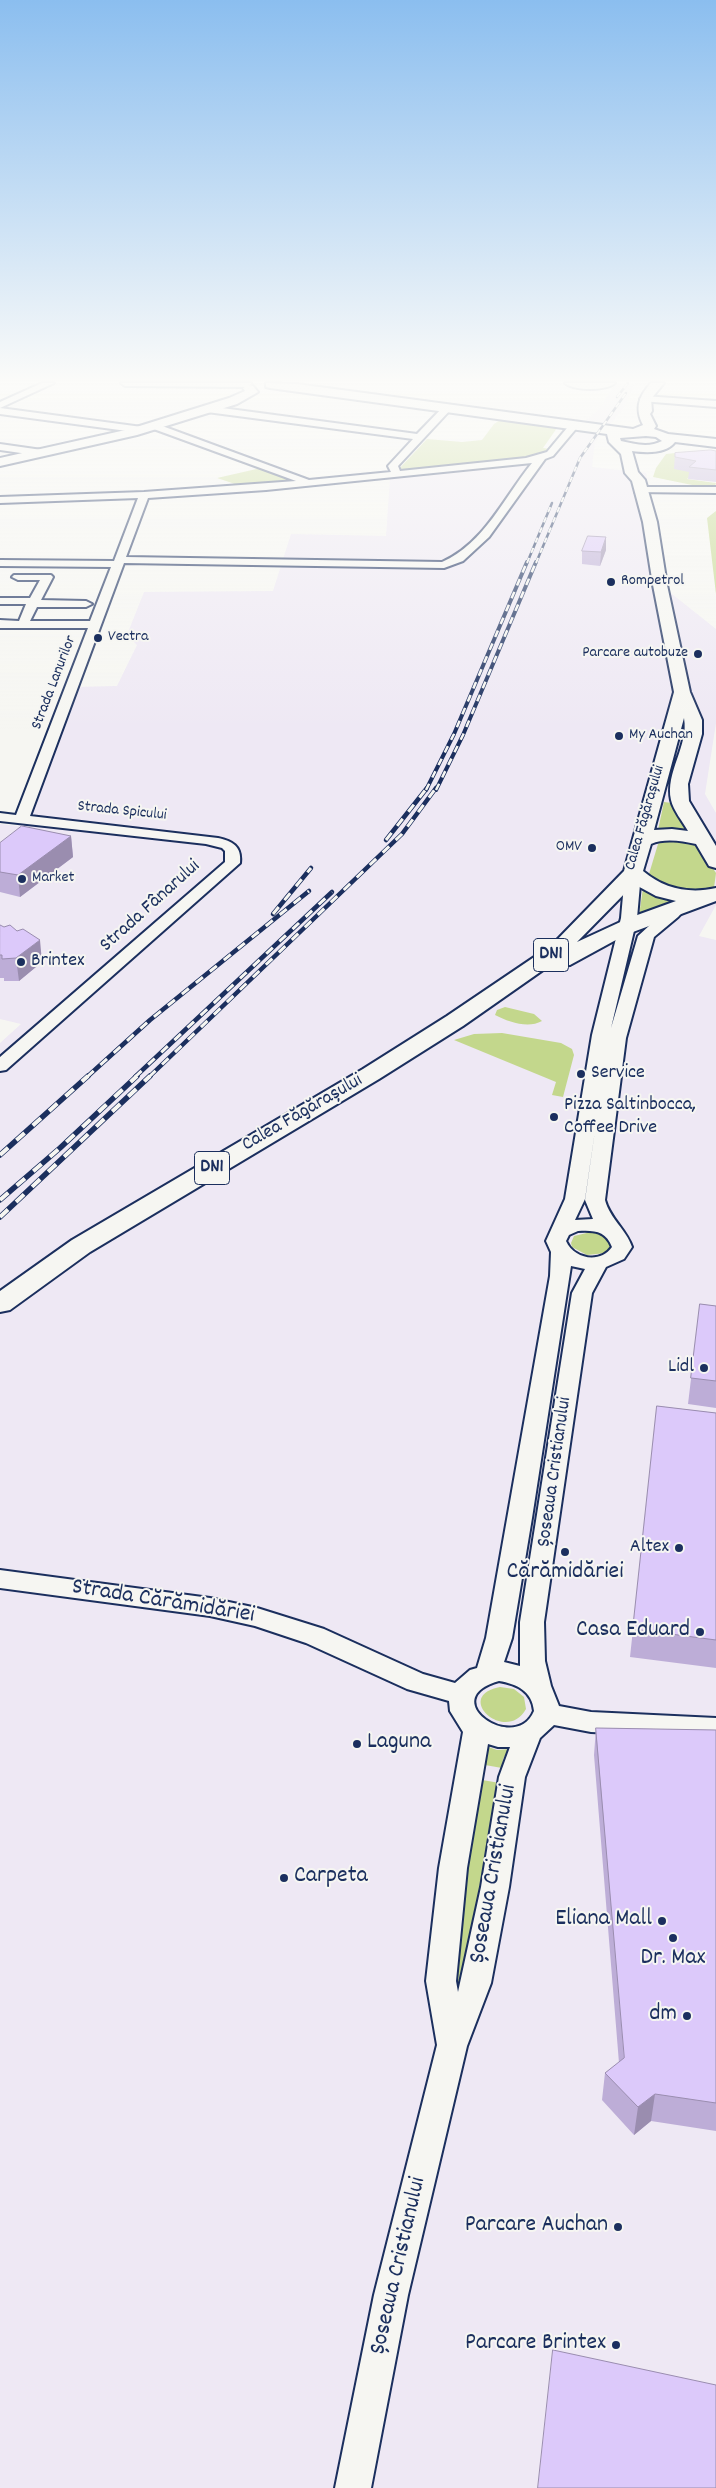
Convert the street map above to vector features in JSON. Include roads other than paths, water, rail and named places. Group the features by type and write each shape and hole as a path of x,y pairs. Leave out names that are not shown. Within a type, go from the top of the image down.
{"main road":[{"name":"Calea Făgărașului","path":"0,1304 106,1231 371,1074 456,1021 559,949 634,873 682,692 660,586 650,522 643,499"},
{"name":"DN1","path":"682,692 693,720 693,734 679,792 684,810 716,862"},
{"path":"643,840 652,836 669,834 702,840"},
{"name":"DN1","path":"634,873 651,888 660,891 683,896 713,894"},
{"name":"DN1","path":"627,926 713,894"},
{"name":"Calea Făgărașului","path":"456,1021 476,1014 579,949 627,926"}],"street":[{"path":"0,500 26,499"},
{"name":"Strada Lanurilor","path":"22,819 142,499"},
{"path":"0,562 444,565 466,554 496,521 512,499"},
{"path":"18,577 47,577 23,624"},
{"path":"0,601 86,604"},
{"path":"0,624 95,625"},
{"name":"Strada Spicului","path":"0,817 206,840 226,845 233,850 234,855"},
{"name":"Strada Fânarului","path":"0,1066 211,882 232,863 234,855"},
{"name":"Șoseaua Cristianului","path":"488,1672 499,1638 520,1518 551,1335 561,1242 575,1199 601,1035 627,926 634,873"},
{"path":"612,1231 586,1224 568,1228 561,1242 577,1261 598,1262 615,1257 620,1252 621,1241 599,1214 595,1200 616,1038 646,936 671,917 681,906"},
{"name":"Șoseaua Cristianului","path":"538,1686 532,1661 532,1622 548,1531 582,1293 598,1262"},
{"name":"Strada Cărămidăriei","path":"0,1579 210,1607 256,1617 315,1636 416,1682 462,1694"},
{"path":"537,1723 545,1696 538,1686 521,1674 499,1671 488,1672 474,1678 464,1688 462,1712 467,1721 477,1729 503,1737 537,1723 591,1722 716,1728"},
{"name":"Șoseaua Cristianului","path":"353,2488 389,2303 452,2046 476,1983 496,1887 512,1777 537,1723"},
{"name":"Șoseaua Cristianului","path":"452,2046 441,1981 453,1868 477,1729"}],"railway":[{"path":"536,563 563,499"},
{"path":"527,563 552,503"},
{"path":"427,788 454,734 527,562"},
{"path":"436,790 463,735 536,562"},
{"path":"386,840 427,788"},
{"path":"149,1077 402,834 436,788"},
{"path":"273,914 311,868"},
{"path":"87,1077 150,1020 309,891"},
{"path":"135,1077 332,892"},
{"path":"0,1155 88,1076"},
{"path":"0,1200 60,1148 137,1076"},
{"path":"0,1217 150,1076"}],"place":[{"name":"Rompetrol","path":"611,582"},
{"name":"Vectra","path":"98,638"},
{"name":"Parcare autobuze","path":"698,654"},
{"name":"My Auchan","path":"619,736"},
{"name":"OMV","path":"592,848"},
{"name":"Market","path":"22,879"},
{"name":"Brintex","path":"21,962"},
{"name":"Service","path":"581,1074"},
{"name":"Pizza Saltinbocca, Coffee Drive","path":"554,1117"},
{"name":"Lidl","path":"704,1368"},
{"name":"Altex","path":"679,1548"},
{"name":"Cărămidăriei","path":"565,1552"},
{"name":"Casa Eduard","path":"700,1632"},
{"name":"Laguna","path":"357,1744"},
{"name":"Carpeta","path":"284,1878"},
{"name":"Eliana Mall","path":"662,1921"},
{"name":"Dr. Max","path":"673,1938"},
{"name":"dm","path":"687,2016"},
{"name":"Parcare Auchan","path":"618,2227"},
{"name":"Parcare Brintex","path":"616,2345"}]}
